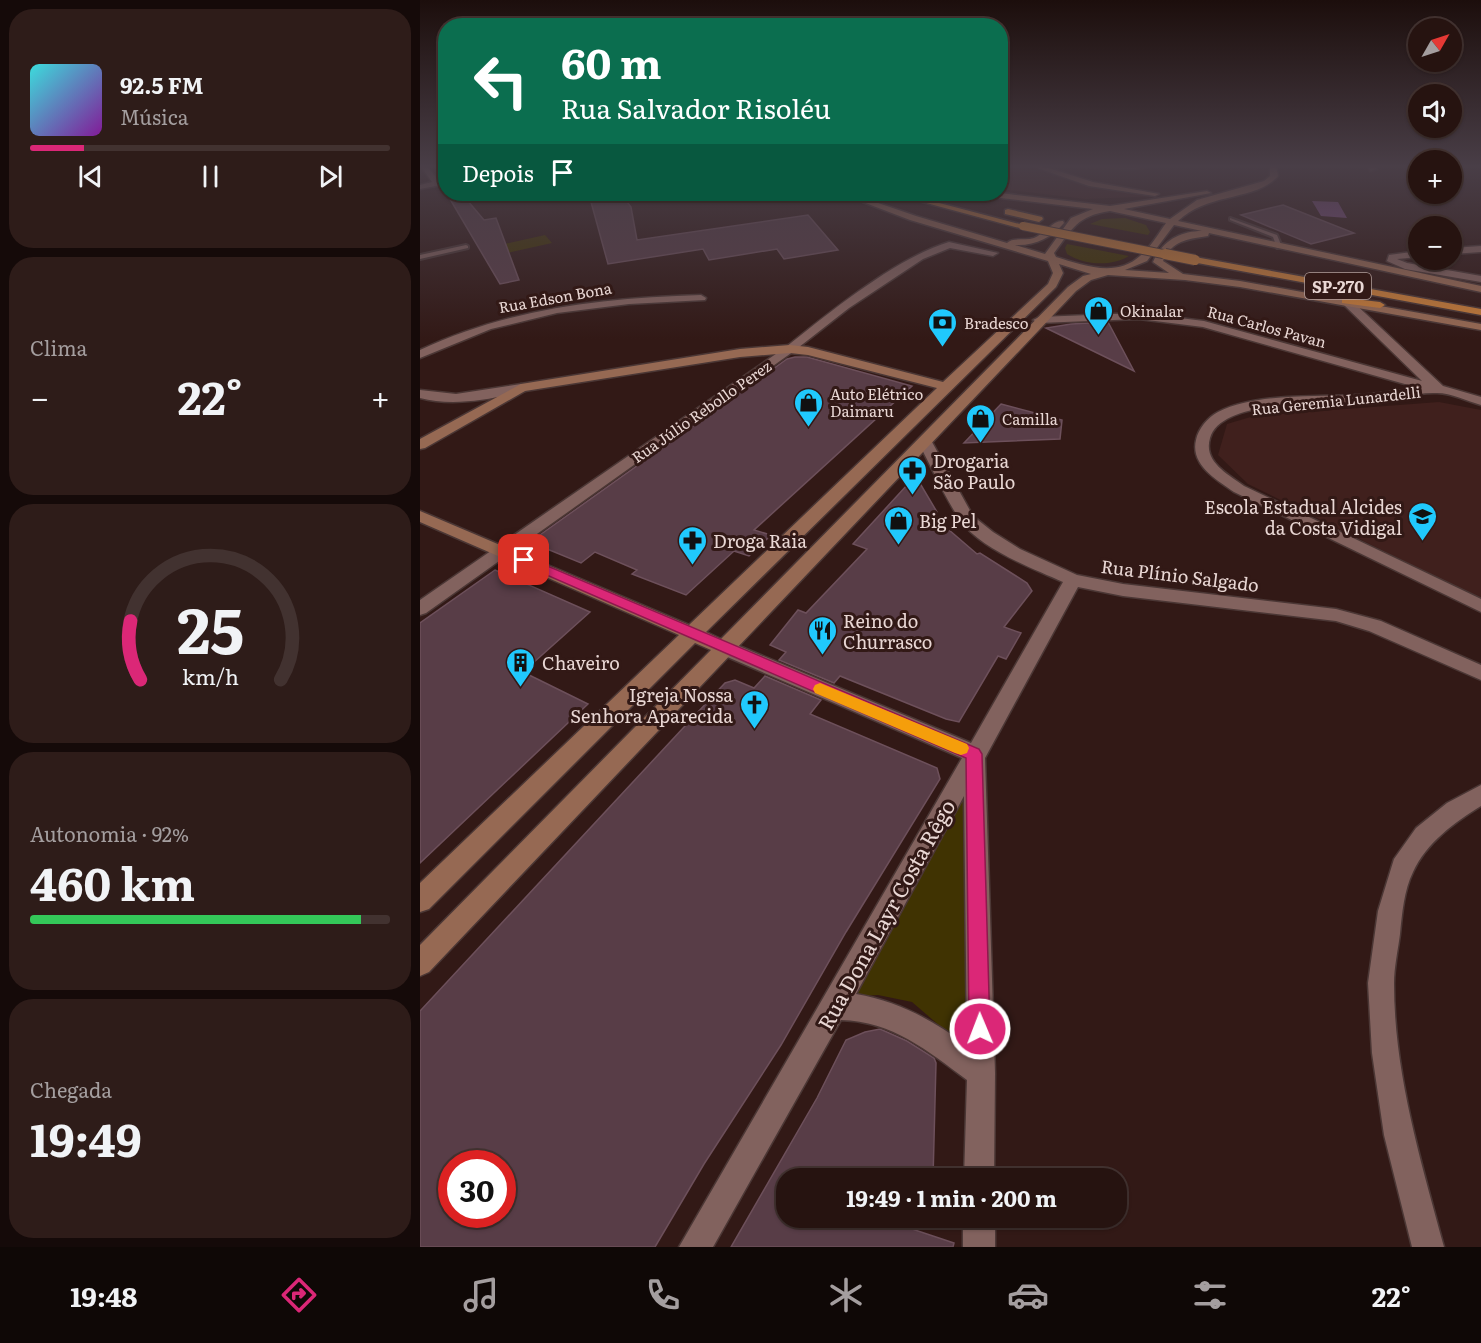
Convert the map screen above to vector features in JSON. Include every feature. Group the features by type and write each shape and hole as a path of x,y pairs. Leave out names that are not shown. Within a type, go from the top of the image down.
{"highway":[{"name":"SP-270","path":"1012,223 1195,260 1481,312"},
{"path":"1063,223 1084,227"},
{"path":"1142,238 1188,247"},
{"name":"SP-270","path":"1199,250 1293,266"},
{"path":"1458,296 1481,300"},
{"path":"1346,301 1481,320"}],"main road":[{"path":"930,223 1054,261 1107,273 1185,277 1346,301 1481,327"},
{"path":"974,237 1022,243 1044,238 1058,223"},
{"path":"420,900 1052,285 1058,273 1049,253 1071,223"},
{"path":"420,963 925,442 1039,320 1087,278 1130,267 1144,260 1171,223"},
{"path":"1182,223 1276,246"},
{"path":"1185,277 1168,270 1158,262 1160,257 1172,244 1185,235 1211,234 1481,289"},
{"path":"420,445 521,388 647,367 790,349 836,357 946,386"},
{"path":"420,516 725,648"}],"street":[{"name":"Rua Júlio Rebollo Perez","path":"420,609 790,349 845,306 920,257 949,245 993,253"},
{"path":"1462,250 1481,249"},
{"path":"1408,255 1392,257 1392,261 1408,267"},
{"path":"1428,270 1481,279"},
{"name":"Rua Edson Bona","path":"420,354 468,332 521,318 607,302 701,298"},
{"name":"Rua Geremia Lunardelli","path":"1346,301 1438,389"},
{"name":"Rua Carlos Pavan","path":"1039,320 1139,316 1186,321 1481,401"},
{"path":"420,394 441,397 466,396 521,388"},
{"name":"Rua Geremia Lunardelli","path":"1438,389 1370,398 1279,404 1224,414 1210,425 1203,439 1202,456 1213,471 1239,489 1481,606"},
{"name":"Rua Plínio Salgado","path":"925,442 967,519 987,536 1014,553 1073,580 1123,590 1336,615 1375,626 1481,673"},
{"name":"Rua Dona Layr Costa Rêgo","path":"694,1247 834,1007 1073,580"},
{"path":"725,648 974,754 981,1073 980,1168"},
{"path":"1428,1247 1399,1135 1386,1053 1382,983 1388,921 1402,867 1424,836 1455,810 1481,795"},
{"path":"834,1007 855,1005 909,1022 981,1073"},
{"path":"979,1228 979,1247"}],"lane":[{"path":"1243,223 1275,236 1276,246"},
{"path":"420,257 466,247"}],"shaded area":[{"path":"1141,223 1146,225 1150,232 1148,235 1090,224"},
{"path":"545,235 552,243 502,254 495,246"},
{"path":"1067,244 1129,256 1114,262 1089,262 1067,254 1065,248"},
{"name":"Escola Estadual Alcides da Costa Vidigal","path":"1439,402 1481,410 1481,599 1248,484 1218,455 1227,424 1254,416"},
{"path":"972,776 969,1051 912,1002 878,995 846,997"}],"building":[{"path":"464,223 498,223 519,280 500,284"},
{"path":"597,223 634,223 637,240 752,223 815,223 838,250 784,259 777,249 709,260 703,249 608,264"},
{"path":"1261,223 1329,223 1354,233 1311,244"},
{"path":"1108,322 1134,371 1046,328 1071,324"},
{"path":"807,357 912,386 754,530 771,535 749,556 734,551 686,595 632,574 637,570 595,552 581,563 530,542 787,359"},
{"path":"1001,404 1062,420 1060,439 964,443"},
{"path":"908,484 921,485 937,512 934,517 977,554 980,553 1027,583 1032,591 1004,627 1021,633 1006,659 998,656 959,722 946,719 840,676 834,683 779,660 786,652 770,645 798,610 806,613 867,549 853,544"},
{"path":"495,570 590,612 523,672 588,704 420,863 420,623"},
{"path":"765,676 821,700 810,714 937,768 940,779 846,932 781,1045 704,1164 655,1247 420,1247 420,1011 725,683 735,680 754,688"},
{"path":"880,1029 907,1041 934,1058 936,1063 933,1168 777,1168 817,1098 846,1040"},
{"path":"776,1169 776,1228 909,1228 954,1243 953,1247 731,1247"}],"slow traffic":[{"path":"820,689 961,748"}],"place":[{"name":"Okinalar","path":"1099,336"},
{"name":"Bradesco","path":"943,348"},
{"name":"Auto Elétrico Daimaru","path":"809,428"},
{"name":"Camilla","path":"981,444"},
{"name":"Drogaria São Paulo","path":"912,496"},
{"name":"Escola Estadual Alcides da Costa Vidigal","path":"1423,542"},
{"name":"Big Pel","path":"898,546"},
{"name":"Droga Raia","path":"692,566"},
{"name":"Reino do Churrasco","path":"822,656"},
{"name":"Chaveiro","path":"521,688"},
{"name":"Igreja Nossa Senhora Aparecida","path":"754,730"}],"route":[{"path":"524,560 974,754 980,1029"}]}
